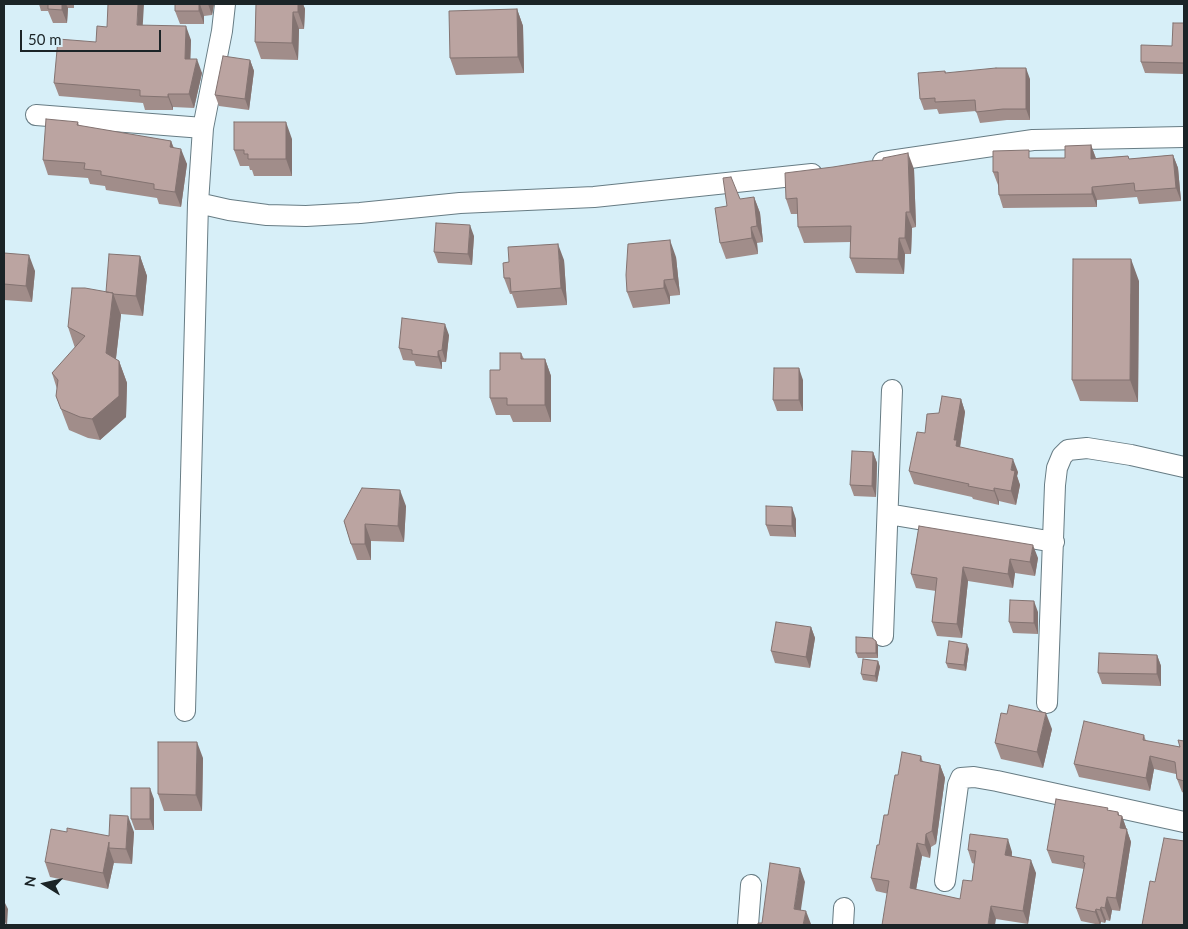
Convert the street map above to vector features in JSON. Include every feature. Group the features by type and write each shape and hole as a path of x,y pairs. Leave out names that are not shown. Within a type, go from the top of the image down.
{"street":[{"path":"184,711 198,202 203,128 222,31 225,4"},
{"path":"36,115 203,128"},
{"path":"866,166 917,156 1033,140 1184,137"},
{"path":"198,202 229,210 266,215 351,214 460,204 594,197 828,172"},
{"path":"884,636 892,390"},
{"path":"1047,703 1056,468 1062,456 1068,450 1088,448 1184,467"},
{"path":"888,514 1054,542"},
{"path":"945,881 958,785 962,778 974,777 996,781 1184,822"},
{"path":"748,925 752,885"}],"building":[{"path":"48,4 62,4 62,10 48,9"},
{"path":"108,4 138,4 137,25 186,26 185,59 197,59 189,94 168,94 168,97 140,96 140,90 54,83 58,39 96,42 97,26 107,27"},
{"path":"175,4 199,4 199,11 175,11"},
{"path":"256,4 298,4 298,12 293,12 292,43 255,42"},
{"path":"517,9 518,57 450,58 449,11"},
{"path":"1173,23 1184,23 1184,63 1141,62 1141,45 1172,46"},
{"path":"223,56 250,60 245,99 215,95"},
{"path":"996,68 1026,68 1026,109 976,112 975,100 935,102 935,98 920,99 918,73 945,71 945,73"},
{"path":"46,119 78,122 77,125 171,141 170,147 181,149 175,192 154,189 154,184 101,175 101,171 84,169 85,163 43,160"},
{"path":"234,122 286,122 286,159 248,159 248,154 244,154 244,150 234,150"},
{"path":"1091,145 1091,159 1128,156 1129,159 1173,155 1176,188 1135,191 1134,183 1092,187 1092,194 999,195 998,172 993,172 993,151 1029,150 1029,158 1065,158 1065,146"},
{"path":"908,153 910,212 906,212 905,238 899,238 898,259 850,258 851,226 798,227 797,198 786,199 785,173 883,160 883,158"},
{"path":"731,177 740,199 754,197 757,226 751,227 752,238 720,243 715,208 727,206 723,178"},
{"path":"436,223 470,225 468,254 434,252"},
{"path":"670,240 674,279 664,280 664,288 627,292 628,244"},
{"path":"558,244 561,288 511,292 510,278 504,278 503,263 509,262 508,247"},
{"path":"4,253 29,255 26,286 4,284"},
{"path":"109,254 140,256 136,296 106,292"},
{"path":"1073,259 1131,259 1130,380 1072,380"},
{"path":"72,288 85,288 113,293 106,353 119,361 119,396 92,419 80,417 61,409 56,396 58,380 52,373 85,336 68,327"},
{"path":"402,318 445,324 442,350 438,351 438,357 412,354 412,350 399,348"},
{"path":"500,353 521,353 521,359 545,359 545,405 507,405 507,398 490,398 490,370 500,370"},
{"path":"774,368 799,368 799,400 773,400"},
{"path":"942,396 961,399 954,440 957,440 956,446 1013,459 1011,470 1015,471 1011,491 994,488 994,491 968,486 969,484 909,471 917,432 925,433 927,414 939,413"},
{"path":"852,451 873,452 872,486 850,485"},
{"path":"362,488 400,490 398,526 365,524 365,544 351,544 344,521"},
{"path":"766,506 792,507 792,526 766,525"},
{"path":"919,526 1033,545 1030,562 1010,559 1008,574 963,567 957,624 932,622 937,578 911,574"},
{"path":"1010,600 1034,601 1034,623 1009,622"},
{"path":"776,622 811,627 806,657 771,651"},
{"path":"856,637 872,638 876,641 876,653 856,653"},
{"path":"949,641 967,644 964,665 946,663"},
{"path":"1099,653 1157,655 1157,674 1098,673"},
{"path":"863,659 878,661 875,676 861,674"},
{"path":"1009,705 1046,713 1037,752 995,743 1001,713 1007,714"},
{"path":"1084,721 1144,735 1143,740 1180,747 1178,740 1184,741 1184,781 1177,779 1175,762 1150,756 1146,778 1074,764"},
{"path":"158,742 197,742 196,795 158,794"},
{"path":"902,752 921,756 920,761 940,765 932,831 926,834 925,845 917,843 910,888 960,899 963,880 972,881 976,851 968,850 970,834 1008,839 1005,855 1031,860 1023,911 991,906 988,925 882,925 889,881 871,878 884,815 888,815 895,775 898,775"},
{"path":"131,788 150,788 150,819 131,819"},
{"path":"1056,799 1108,808 1107,810 1118,812 1118,815 1122,816 1120,828 1127,829 1116,898 1107,897 1105,908 1096,909 1095,912 1076,908 1085,863 1083,862 1084,856 1047,850"},
{"path":"110,815 128,816 126,849 109,848 109,842 103,873 45,862 51,829 67,832 67,828 109,836"},
{"path":"1164,838 1184,841 1184,925 1142,925 1150,881 1155,882"},
{"path":"770,863 800,868 794,909 806,911 803,925 758,925 758,923 762,923"}]}
